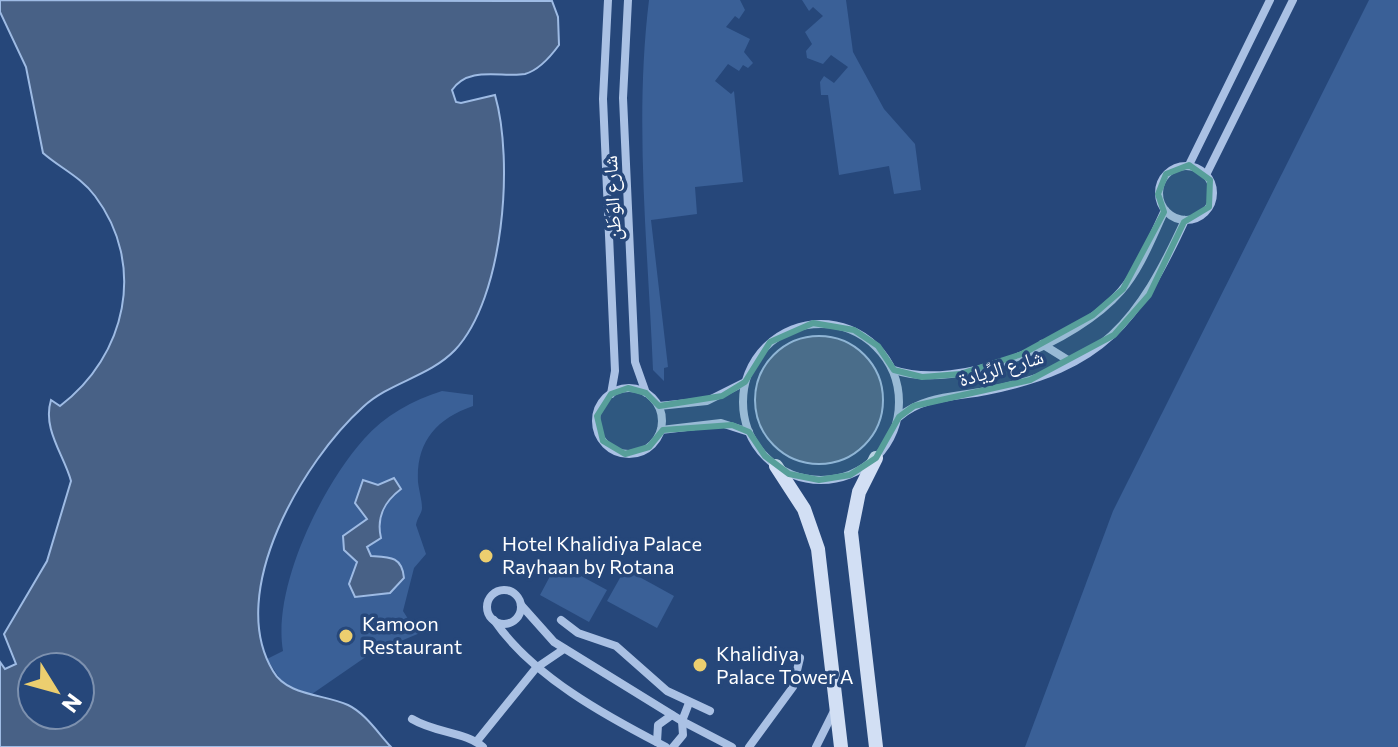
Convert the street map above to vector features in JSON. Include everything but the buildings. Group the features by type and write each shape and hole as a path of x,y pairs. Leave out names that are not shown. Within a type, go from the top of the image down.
{"street":[{"name":"شارع الوَطَن","path":"608,0 603,85 615,363 611,394"},
{"name":"شارع الوَطَن","path":"628,0 623,98 635,362 646,393"},
{"path":"1189,165 1270,0"},
{"path":"1206,175 1293,0"},
{"path":"1189,165 1206,175 1213,187 1209,207 1199,217 1185,220 1165,210 1158,194 1162,180 1172,169 1189,165"},
{"name":"شارع الرِّيادة","path":"894,370 922,377 953,376 995,364 1042,344 1093,315 1123,289 1165,210"},
{"name":"شارع الرِّيادة","path":"899,417 926,401 1011,385 1071,362 1114,335 1132,317 1156,282 1185,220"},
{"path":"776,466 804,479 835,479 864,468 886,446 899,417 900,393 894,370 867,337 841,325 813,323 797,327 770,342 751,368 743,399 749,432 804,509 815,536 841,747"},
{"path":"1042,344 1071,362"},
{"path":"659,406 707,401 745,382"},
{"path":"628,388 646,393 659,406 661,430 654,442 642,451 625,454 609,447 597,425 600,408 611,394 628,388"},
{"path":"661,430 721,423 749,432"},
{"path":"876,458 859,492 851,532 876,747"},
{"path":"661,745 536,668 513,646 494,620 488,605 496,592 512,591 544,634 564,649 682,721 732,747"},
{"path":"494,620 505,624 515,620 521,605"},
{"path":"561,620 584,635 616,646 658,684 689,703 710,711"},
{"path":"576,654 584,635"},
{"path":"412,719 438,732 480,744 536,668 564,649"},
{"path":"749,747 793,687 800,658"},
{"path":"816,747 826,731 836,702"},
{"path":"673,747 683,735 682,721 689,703"},
{"path":"661,745 658,725 672,715"}],"highlighted area":[{"path":"1189,165 1210,180 1209,207 1184,222 1149,295 1114,335 1030,380 914,406 899,417 876,458 850,475 819,480 789,474 765,456 749,432 732,425 663,430 649,447 625,454 603,441 597,416 611,394 628,388 646,393 659,406 722,396 745,382 770,342 813,323 854,330 878,346 894,370 922,377 960,374 1022,354 1093,315 1123,289 1164,212 1158,194 1166,174"}],"shaded area":[{"path":"0,0 552,1 558,17 559,45 544,62 525,74 486,74 467,78 452,90 456,102 461,103 495,95 504,155 504,191 494,264 485,298 472,327 445,359 374,398 340,430 296,493 278,529 265,567 259,604 261,639 273,671 279,679 297,690 348,705 366,718 391,747 0,747 0,662 5,669 16,664 4,634 47,561 71,481 49,421 51,400 60,406 83,385 101,362 114,336 122,308 124,280 121,251 111,223 95,196 77,178 43,153 26,67 0,12"},
{"path":"649,0 740,0 745,10 739,19 735,16 726,27 750,39 744,52 753,63 748,68 743,65 739,71 728,64 715,81 731,94 734,91 743,182 695,187 697,214 651,220 668,367 664,368 664,381 653,370 642,139"},
{"path":"802,0 846,0 853,52 884,109 915,144 921,190 894,194 889,166 839,175 828,95 821,95 820,82 824,76 834,83 848,67 831,55 823,64 807,58 806,51 812,44 805,32 823,16 813,7 809,11"},
{"path":"1369,0 1398,0 1398,747 1025,747 1113,511"},
{"path":"819,336 843,341 864,355 878,376 883,400 878,424 864,445 843,459 819,464 795,459 774,445 760,424 755,400 760,376 774,355 795,341"},
{"path":"442,391 473,395 473,406 449,418 431,434 418,468 422,508 416,525 426,554 414,568 403,611 410,622 426,622 427,630 370,654 312,694 284,685 267,659 283,651 285,597 293,568 317,510 348,459 372,431 400,410"},
{"path":"394,478 401,489 383,510 381,538 367,547 371,556 394,559 401,565 404,578 390,593 355,597 349,584 357,562 344,550 343,536 367,519 355,503 363,480 378,485"},
{"path":"557,563 607,590 589,622 540,595"},
{"path":"625,569 674,596 657,628 607,601"}],"place":[{"name":"Hotel Khalidiya Palace Rayhaan by Rotana","path":"486,556"},
{"name":"Kamoon Restaurant","path":"346,636"},
{"name":"Khalidiya Palace Tower A","path":"700,665"}]}
